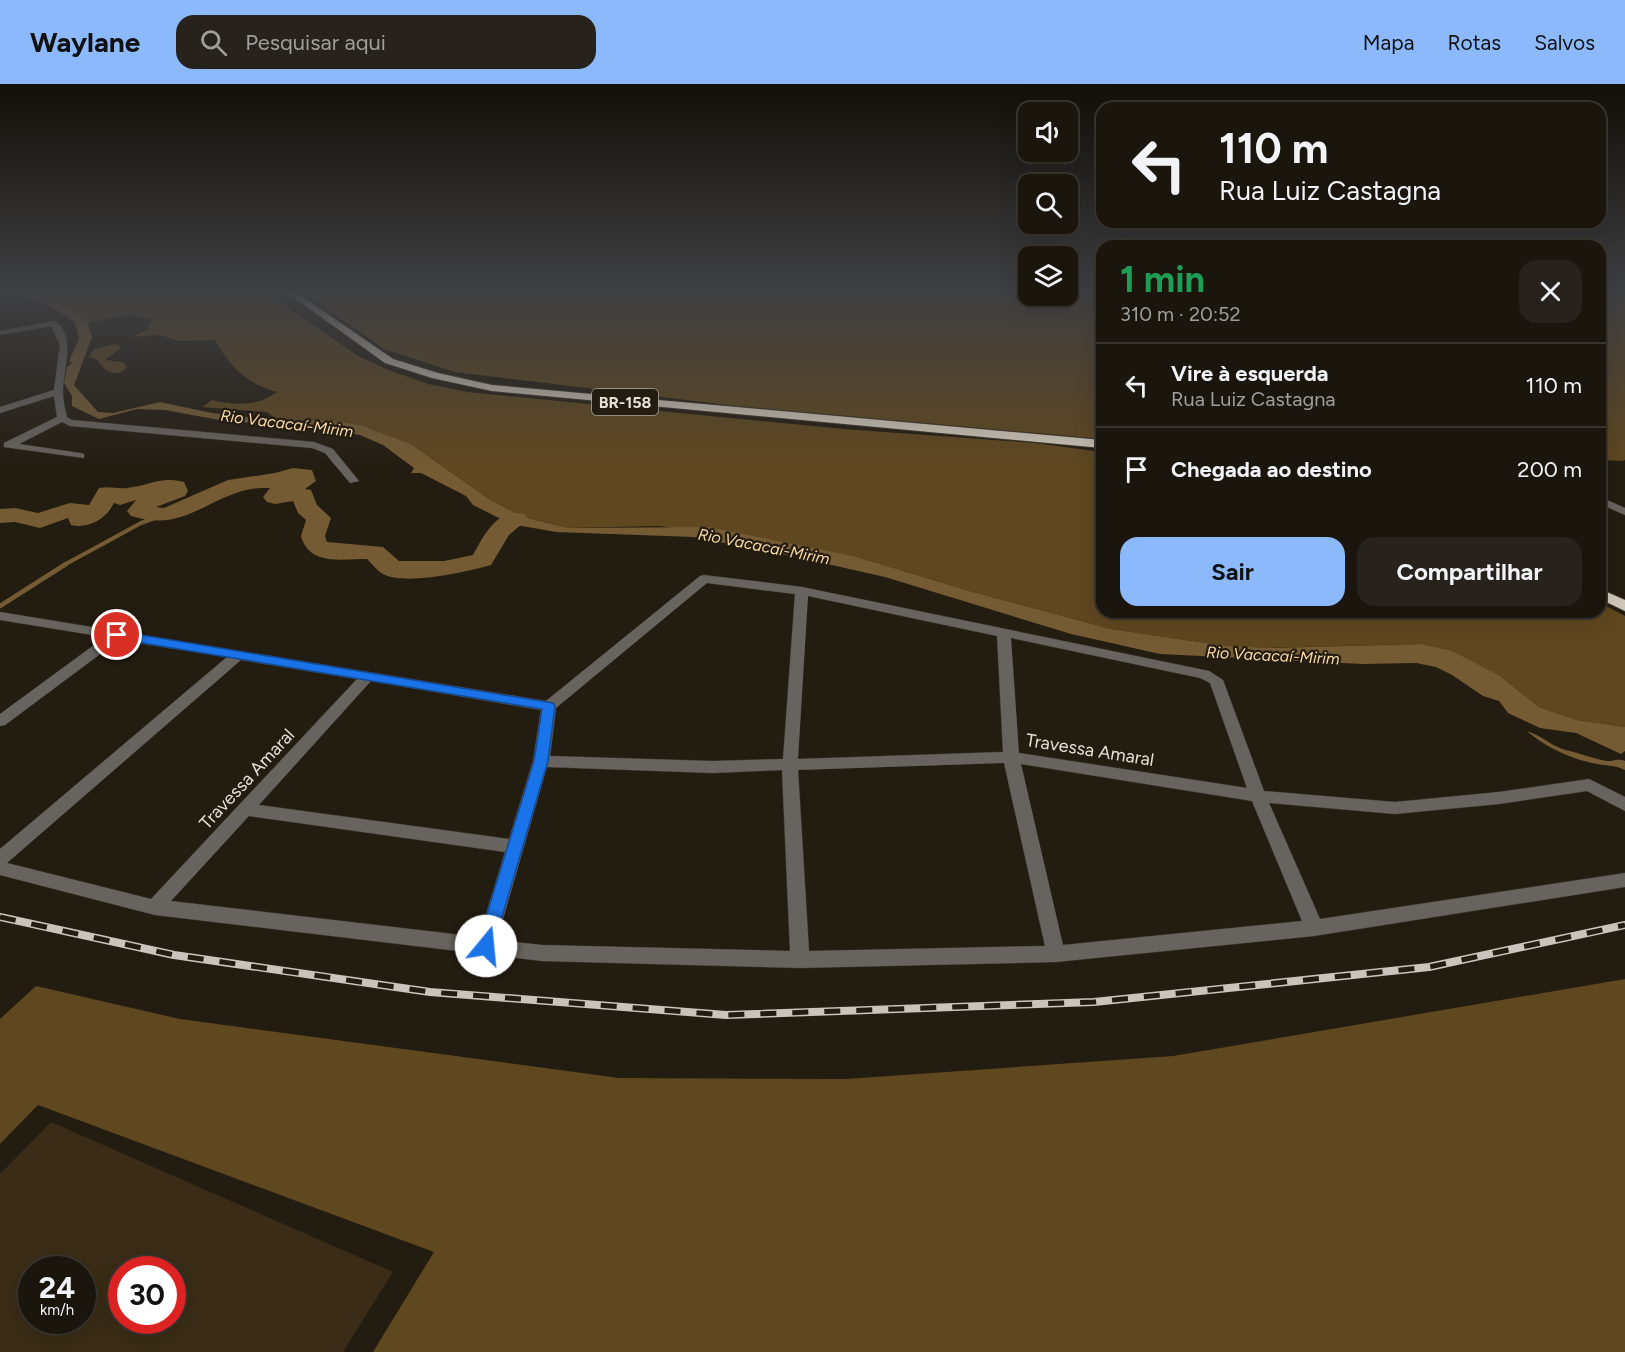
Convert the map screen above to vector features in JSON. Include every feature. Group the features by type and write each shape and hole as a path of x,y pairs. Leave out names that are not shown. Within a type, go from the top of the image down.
{"highway":[{"name":"BR-158","path":"374,350 389,361 436,376 492,388 1096,443"},
{"path":"1606,596 1625,606"}],"street":[{"path":"63,350 58,392 62,418 70,423 314,445 328,451 354,481"},
{"path":"0,410 58,392"},
{"path":"62,418 8,445 80,456"},
{"path":"1606,503 1625,512"},
{"path":"486,946 541,761 549,706 704,579 802,591 1190,669 1216,680 1258,796 1314,928"},
{"path":"800,960 790,765 802,591"},
{"path":"0,616 549,706"},
{"path":"1004,631 1011,757 1056,954"},
{"path":"0,721 117,635"},
{"path":"0,859 238,655"},
{"name":"Travessa Amaral","path":"155,907 368,676"},
{"name":"Travessa Amaral","path":"541,761 713,767 1011,757 1258,796 1395,808 1498,798 1589,785 1625,805"},
{"path":"246,809 515,847"},
{"path":"0,868 155,907 542,953 800,960 1056,954 1314,928 1625,880"}],"shaded area":[{"path":"93,350 118,350 105,360 123,362 127,367 121,372 113,373 102,367 98,360 88,357"},
{"path":"221,350 350,350 391,371 428,384 468,392 844,429 1035,443 1096,451 1096,618 1606,618 1606,606 1625,616 1625,727 1577,720 1539,707 1500,676 1420,644 1265,648 1219,645 1111,629 973,592 857,557 660,526 568,528 523,517 489,499 411,444 361,425 327,420 276,419 267,412 202,407 212,400 237,404 254,402 277,392 248,379 227,359"},
{"path":"388,350 1096,350 1096,438 736,406 455,372"},
{"path":"1606,350 1625,350 1625,460 1606,460"},
{"path":"1625,979 1625,1352 373,1352 434,1252 38,1105 0,1144 0,1019 36,986 180,1019 619,1078 846,1079 1173,1056"},
{"path":"51,1122 393,1272 343,1352 0,1352 0,1174"}],"water":[{"name":"Rio Vacacaí-Mirim","path":"74,350 87,350 74,385 98,412 113,413 160,402 212,413 265,419 327,420 361,425 411,444 489,499 523,517 568,528 708,527 857,557 973,592 1111,629 1219,645 1266,648 1420,644 1452,651 1500,676 1539,707 1577,720 1625,727 1625,751 1621,754 1576,733 1540,728 1508,713 1499,701 1483,696 1436,667 1416,663 1362,664 1160,654 1071,634 885,577 796,557 693,537 556,532 516,525 506,527 505,521 473,505 466,496 421,473 411,473 414,468 383,445 360,435 295,424 230,422 165,410 137,409 99,419 72,406 72,396 64,383 67,367 72,363 69,361"},
{"path":"1527,731 1564,749 1602,760 1625,761 1625,770 1569,756"}],"waterway":[{"path":"0,516 15,515 40,521 75,509 81,510 80,520 98,511 107,493 116,493 120,498 159,486 176,487 177,491 150,500 139,511 151,515 164,515 189,507 236,485 277,480 300,474 304,475 305,481 280,490 275,497 303,495 306,508 319,518 313,536 316,546 324,551 374,552 392,569 444,569 482,560 499,531 516,519"},
{"path":"64,565 141,523 171,512"},
{"path":"0,606 66,564"}],"railway":[{"path":"0,917 174,955 430,992 726,1015 1094,1002 1429,967 1625,925"}],"route":[{"path":"117,635 549,706 541,761 486,946"}]}
